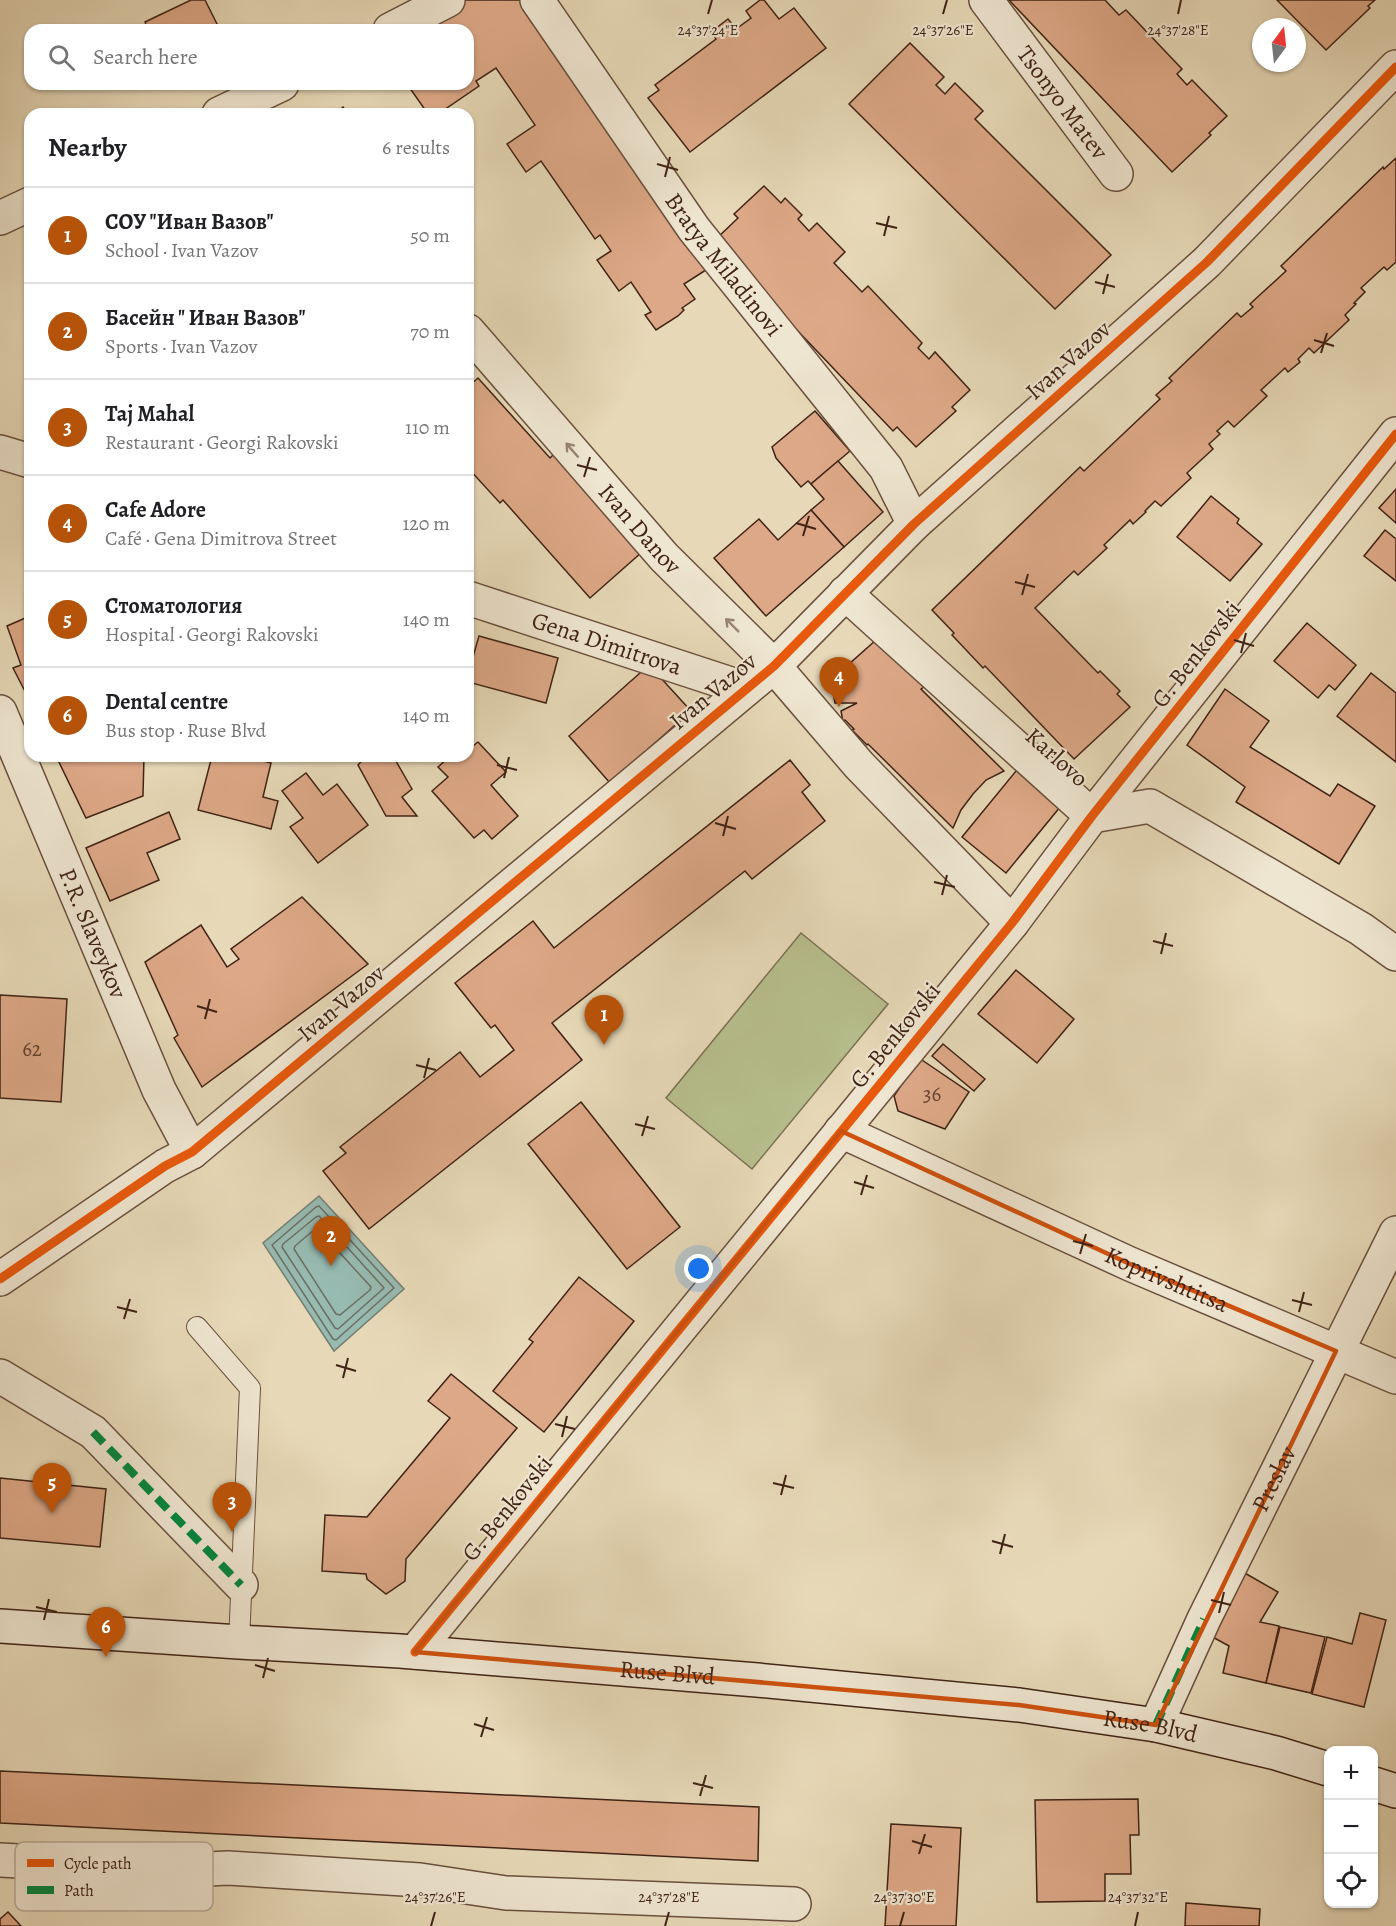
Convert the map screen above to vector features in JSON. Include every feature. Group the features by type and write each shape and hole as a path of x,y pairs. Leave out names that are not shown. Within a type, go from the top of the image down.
{"street":[{"path":"402,24 448,0"},
{"name":"Bratya Miladinovi","path":"537,0 694,229 886,468 914,524"},
{"name":"Tsonyo Matev","path":"986,0 1116,174"},
{"name":"Ivan Vazov","path":"0,1279 165,1166 192,1152 774,666 914,524 1207,262 1396,68"},
{"path":"238,108 273,97"},
{"path":"0,218 24,207"},
{"name":"Ivan Danov","path":"474,338 664,557 774,666 859,765 1012,923"},
{"name":"G. Benkovski","path":"415,1652 1012,923 1092,816 1396,434"},
{"path":"0,452 24,459"},
{"name":"Karlovo","path":"844,594 1092,816 1150,806 1361,929 1396,954"},
{"name":"Gena Dimitrova","path":"474,600 746,689"},
{"name":"P.R. Slaveykov","path":"0,712 159,1090 192,1152"},
{"name":"Koprivshtitsa","path":"841,1131 1130,1264 1396,1377"},
{"name":"Preslav","path":"1156,1725 1204,1619 1396,1233"},
{"path":"0,1376 93,1432 241,1585"},
{"name":"Ruse Blvd","path":"0,1626 415,1652 757,1680 1007,1704 1156,1725 1276,1753 1324,1767"},
{"path":"1378,1785 1396,1791"},
{"path":"0,1860 15,1861"},
{"path":"213,1869 420,1880 506,1893 794,1904"}],"lane":[{"path":"197,1327 250,1388 239,1642"}],"highlighted area":[{"path":"841,1131 1130,1264 1336,1351 1156,1725 1019,1705 415,1652"}],"green space":[{"path":"801,933 888,1004 752,1169 666,1098"}],"water":[{"path":"319,1196 404,1289 334,1351 263,1243"}],"building":[{"path":"191,0 205,0 217,24 146,24 145,22"},
{"path":"463,0 522,0 709,268 684,284 695,299 682,308 684,310 678,316 656,330 645,315 651,312 631,282 619,291 597,260 611,251 600,235 595,239 541,161 526,172 507,144 535,125 496,68 476,81 479,86 474,89 474,24 424,24"},
{"path":"760,0 764,0 779,19 794,8 826,48 690,152 648,98 659,90 655,85 716,39 711,32 728,19 736,29 751,18 746,11"},
{"path":"1009,0 1105,0 1119,15 1126,10 1182,69 1177,74 1187,85 1192,80 1227,116 1209,133 1211,135 1172,172"},
{"path":"1277,0 1375,0 1368,6 1370,8 1326,50 1306,30 1306,18 1295,18"},
{"path":"910,43 944,77 936,85 945,94 955,83 983,111 975,119 1111,255 1055,309 849,104"},
{"path":"411,90 473,90 447,108 424,108"},
{"path":"1396,158 1396,262 1387,270 1384,267 1361,288 1365,292 1345,315 1349,320 1314,353 1309,348 1298,359 1300,362 1288,372 1285,368 1261,390 1267,396 1234,427 1228,421 1217,431 1220,434 1209,444 1213,449 1187,473 1191,478 1161,506 1155,501 1133,524 1130,520 1104,545 1107,548 1078,575 1074,571 1035,608 1098,673 1100,671 1120,691 1117,694 1130,707 1074,759 985,666 983,668 932,610 1080,467 1084,471 1160,399 1156,395 1172,381 1169,378 1237,313 1241,317 1253,307 1250,304 1286,271 1281,266 1383,167 1384,169"},
{"path":"764,186 781,203 785,198 802,215 798,219 809,231 817,223 845,252 834,263 862,292 868,286 922,343 918,348 929,359 935,352 970,390 952,407 956,411 916,447 897,427 893,431 713,242 738,218 734,214"},
{"path":"478,378 550,458 554,454 642,552 590,598 503,500 500,503 474,475 474,382"},
{"path":"815,411 850,451 811,484 808,481 801,487 776,458 772,447"},
{"path":"838,461 883,512 844,547 811,510 824,499 811,484"},
{"path":"1396,489 1396,523 1379,508"},
{"path":"1211,496 1239,519 1237,523 1262,544 1230,581 1177,537"},
{"path":"811,510 844,547 766,616 714,558 759,519 778,540"},
{"path":"1385,530 1396,539 1396,581 1364,556"},
{"path":"24,619 24,689 13,668 21,665 7,626"},
{"path":"1307,623 1356,665 1335,690 1329,685 1318,698 1274,661"},
{"path":"479,636 558,658 546,703 474,684 474,653"},
{"path":"876,640 924,687 921,689 1004,771 986,780 973,794 961,810 953,828 852,730 854,729 845,720 843,722 841,711 857,703 835,703 833,692 839,673"},
{"path":"649,665 691,711 610,783 569,736"},
{"path":"1371,673 1396,693 1396,762 1337,716"},
{"path":"1225,689 1269,721 1250,747 1330,796 1338,784 1375,806 1339,864 1236,802 1245,787 1187,745"},
{"path":"478,742 506,772 491,785 518,816 492,839 484,830 474,838 432,791 448,777 438,767 444,762 474,762 474,745"},
{"path":"790,760 810,785 802,792 825,821 752,879 745,871 552,1023 582,1060 369,1229 323,1171 346,1153 340,1147 460,1052 480,1077 514,1050 495,1025 491,1028 455,983 533,921 554,948"},
{"path":"59,762 144,762 143,796 86,818"},
{"path":"210,762 271,763 263,797 278,801 271,829 198,810"},
{"path":"361,762 396,762 412,789 402,797 417,816 386,816 358,765"},
{"path":"1021,765 1065,801 1006,873 962,837"},
{"path":"306,773 323,795 337,784 368,825 318,863 290,827 303,818 282,791"},
{"path":"169,812 180,839 147,853 159,880 110,901 86,848"},
{"path":"302,897 368,964 202,1087 174,1038 178,1035 145,962 201,925 227,967 239,959 231,949"},
{"path":"1016,970 1074,1019 1037,1063 978,1014"},
{"path":"0,995 67,999 61,1102 0,1098"},
{"path":"943,1044 985,1079 974,1091 932,1056"},
{"path":"919,1058 969,1092 945,1129 898,1111 894,1096"},
{"path":"581,1102 680,1227 627,1269 528,1144"},
{"path":"579,1277 634,1321 544,1432 493,1391 533,1342 529,1339"},
{"path":"451,1374 517,1428 406,1559 405,1581 386,1594 367,1579 366,1574 322,1571 325,1515 367,1517 450,1418 428,1401"},
{"path":"0,1478 106,1489 100,1547 0,1538"},
{"path":"1243,1572 1278,1592 1260,1622 1279,1626 1266,1683 1223,1673 1229,1646 1207,1634"},
{"path":"1360,1613 1386,1620 1364,1707 1312,1694 1327,1637 1352,1644"},
{"path":"1280,1627 1325,1637 1311,1693 1266,1683"},
{"path":"0,1771 759,1807 758,1861 0,1823"},
{"path":"1138,1799 1139,1835 1130,1835 1131,1874 1105,1874 1105,1901 1037,1902 1035,1800"},
{"path":"891,1824 961,1828 956,1926 885,1926"},
{"path":"1186,1903 1260,1909 1259,1926 1185,1926"},
{"path":"8,1912 21,1926 0,1926 0,1919"}],"marked path":[{"path":"93,1432 241,1585"},
{"path":"1156,1725 1204,1619"}],"cycle path":[{"path":"0,1279 165,1166 192,1152 774,666 914,524 1207,262 1396,67"},
{"path":"415,1652 1012,923 1092,816 1396,434"}],"place":[{"name":"Cafe Adore","path":"839,707"},
{"name":"СОУ \"Иван Вазов\"","path":"604,1045"},
{"name":"Басейн \" Иван Вазов\"","path":"331,1266"},
{"name":"Стоматология","path":"52,1513"},
{"name":"Taj Mahal","path":"232,1532"},
{"name":"Dental centre","path":"106,1657"}]}
